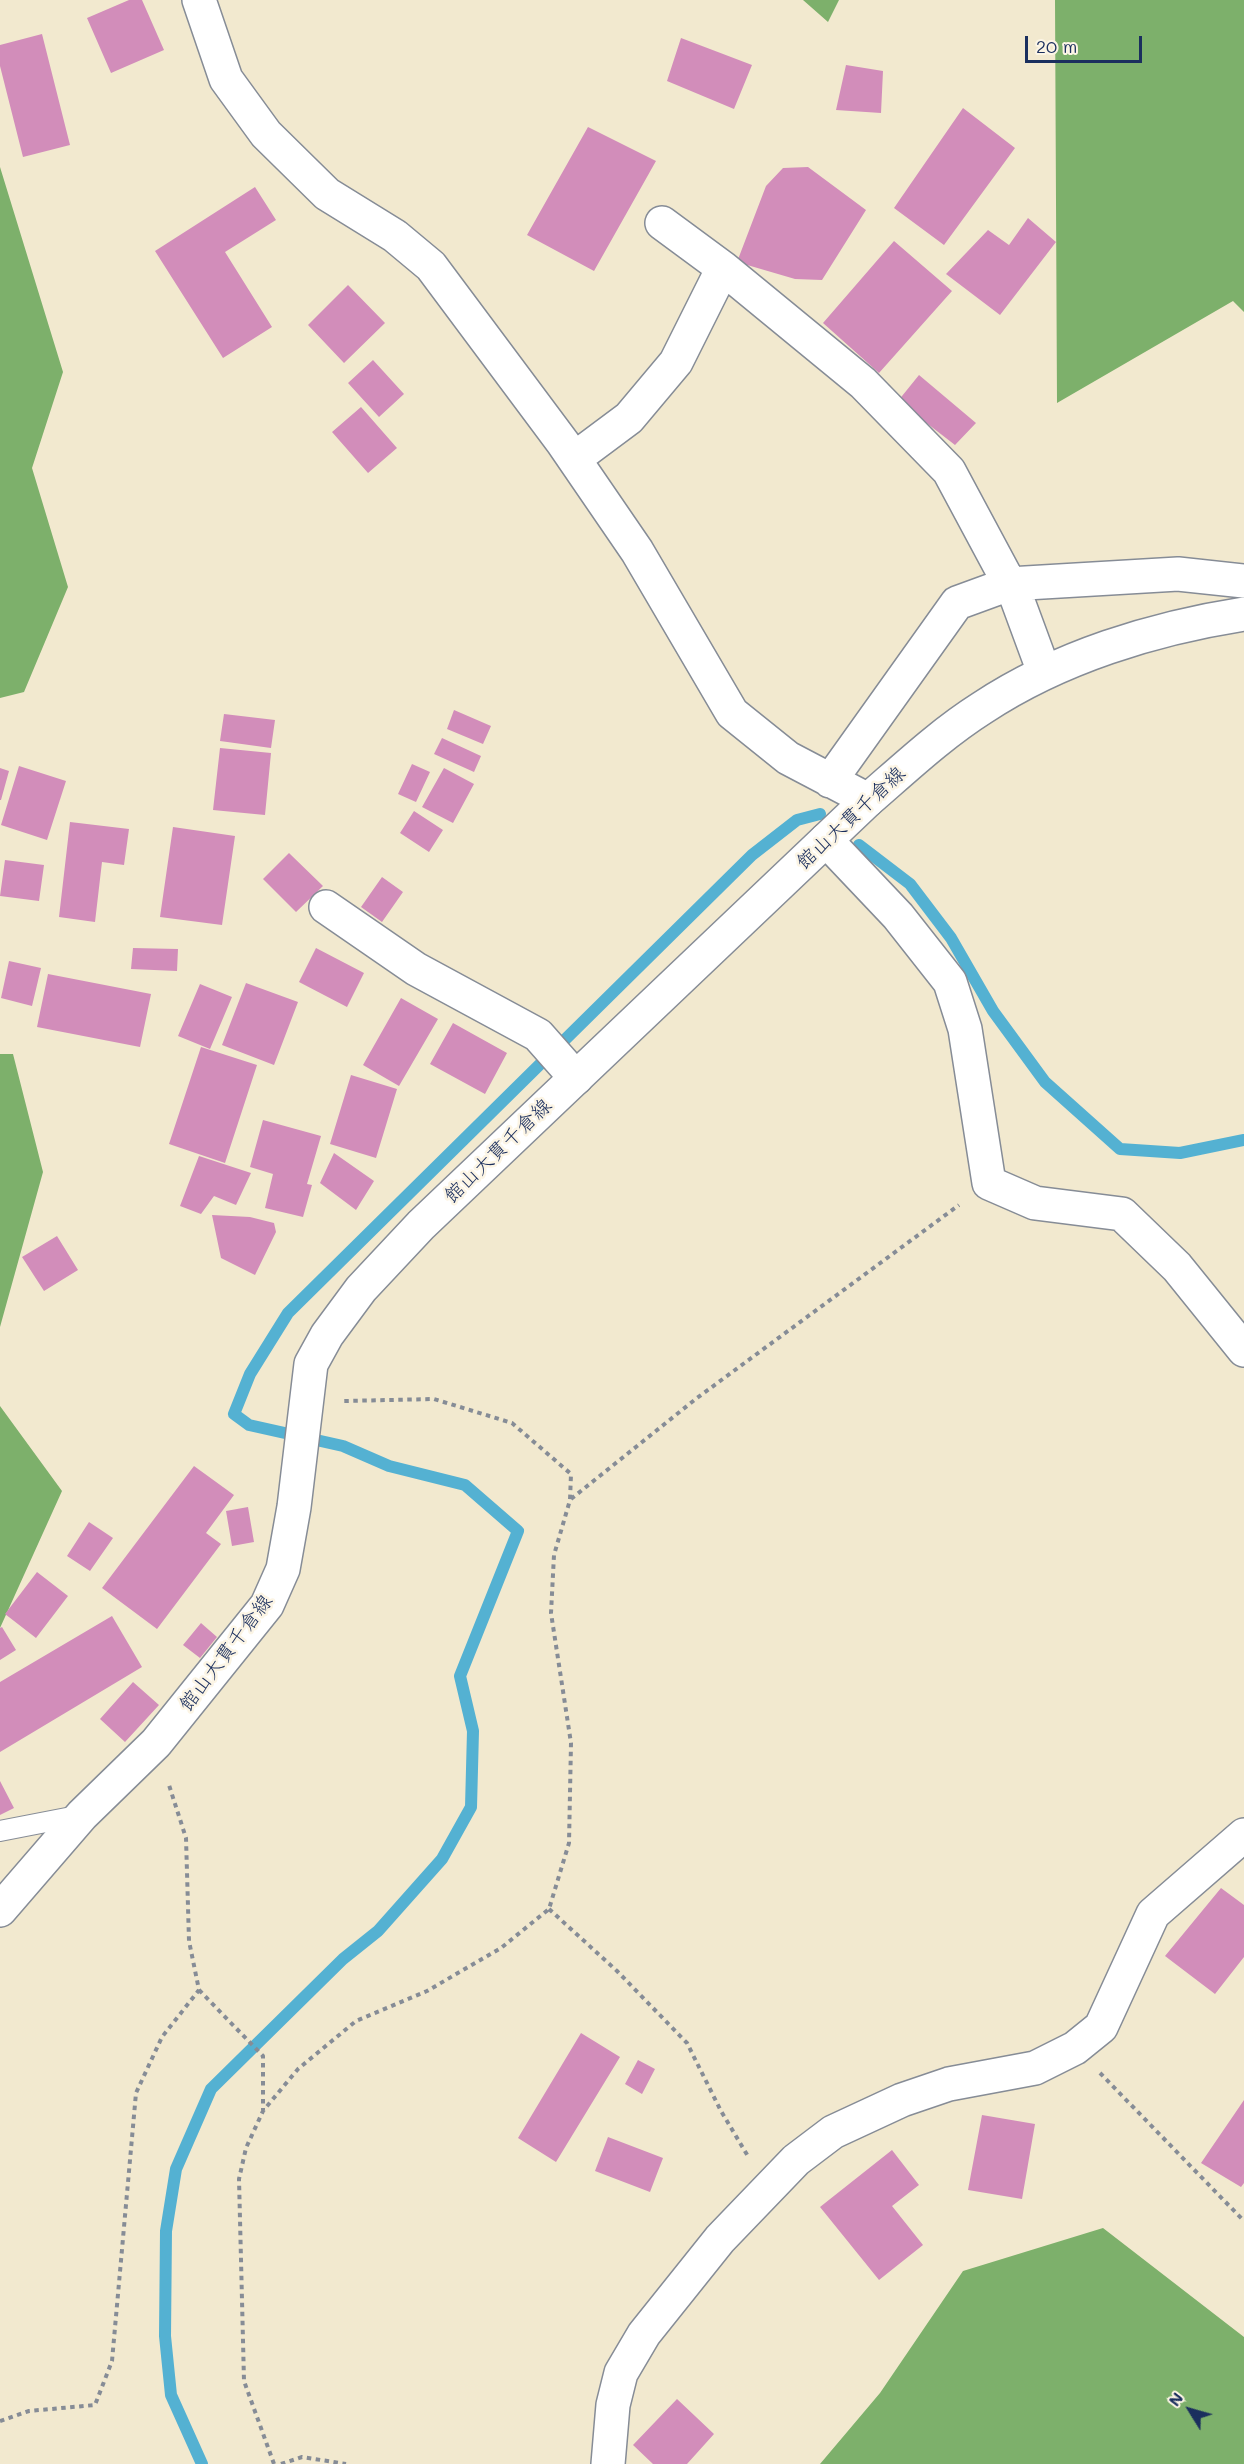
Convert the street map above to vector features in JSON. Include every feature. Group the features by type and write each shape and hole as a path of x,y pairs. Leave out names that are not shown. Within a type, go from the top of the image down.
{"street":[{"path":"199,0 226,79 266,134 327,194 395,236 431,266 574,459 637,551 732,713 788,758 868,800"},
{"path":"662,223 723,268 863,383 949,471 1009,584 1044,672"},
{"path":"574,459 629,418 676,362 723,268"},
{"path":"830,781 957,603 1009,584 1178,574 1244,581"},
{"name":"館山大貫千倉線","path":"0,1911 82,1815 156,1743 267,1605 283,1569 311,1364 327,1335 361,1289 421,1225 868,800 930,747 982,708 1044,672 1156,633 1198,621 1244,614"},
{"path":"826,840 898,916 950,982 965,1029 989,1183 1035,1203 1122,1214 1177,1267 1244,1350"},
{"path":"326,906 416,969 538,1035 576,1078"},
{"path":"608,2464 613,2405 621,2373 644,2334 713,2248 796,2160 833,2132 902,2100 949,2084 1035,2068 1075,2048 1101,2027 1153,1914 1244,1835"}],"lane":[{"path":"0,1831 82,1815"}],"path":[{"path":"570,1500 697,1398 989,1183"},
{"path":"274,2464 244,2381 239,2179 246,2148 263,2111 298,2069 356,2021 436,1986 501,1948 549,1909 569,1844 571,1743 551,1613 554,1555 570,1500 571,1474 512,1423 434,1399 304,1408"},
{"path":"156,1743 186,1838 189,1941 198,1990 263,2056 263,2111"},
{"path":"549,1909 617,1971 687,2043 721,2111 768,2190"},
{"path":"0,2421 29,2411 95,2405 112,2361 136,2093 162,2037 198,1990"},
{"path":"1075,2048 1244,2221"},
{"path":"281,2464 302,2457 346,2464"}],"green space":[{"path":"803,0 839,0 828,22"},
{"path":"1055,0 1244,0 1244,312 1233,301 1057,403"},
{"path":"0,167 63,372 32,468 68,587 24,692 0,698"},
{"path":"0,1054 13,1054 43,1172 0,1327"},
{"path":"0,1406 62,1491 0,1628"},
{"path":"1103,2228 1244,2337 1244,2464 820,2464 880,2393 963,2271"}],"building":[{"path":"129,0 142,0 164,50 111,73 87,18"},
{"path":"42,34 70,145 23,157 0,66 0,45"},
{"path":"681,38 752,65 734,109 667,81"},
{"path":"846,65 883,71 881,113 836,110"},
{"path":"963,108 1015,148 944,245 894,208"},
{"path":"588,127 656,161 594,271 527,235"},
{"path":"808,167 866,210 822,280 795,279 737,262 766,186 783,168"},
{"path":"255,187 276,220 225,252 272,327 223,358 155,251"},
{"path":"1028,218 1056,242 1000,315 946,274 988,230 1009,245"},
{"path":"894,241 952,291 879,373 823,323"},
{"path":"348,285 385,323 344,363 308,325"},
{"path":"373,360 404,394 379,417 348,383"},
{"path":"919,375 976,423 955,445 898,401"},
{"path":"361,407 397,448 368,473 332,432"},
{"path":"454,710 491,726 483,744 447,729"},
{"path":"224,714 275,720 271,748 220,741"},
{"path":"442,738 481,756 474,772 434,754"},
{"path":"220,748 271,753 265,815 213,810"},
{"path":"412,764 430,772 416,802 398,794"},
{"path":"19,766 66,781 47,840 1,825"},
{"path":"0,768 9,771 1,800 0,800"},
{"path":"444,768 474,784 453,823 422,807"},
{"path":"414,811 443,830 429,852 400,833"},
{"path":"70,822 129,829 124,865 102,862 95,922 59,917"},
{"path":"173,827 235,836 222,925 160,917"},
{"path":"289,853 323,886 296,912 263,879"},
{"path":"5,860 44,865 39,901 0,896"},
{"path":"382,877 403,892 382,922 361,907"},
{"path":"133,948 178,949 177,971 131,969"},
{"path":"316,948 364,973 347,1007 299,982"},
{"path":"9,961 41,968 32,1006 1,998"},
{"path":"48,974 151,994 140,1047 37,1027"},
{"path":"246,983 298,1002 274,1065 222,1045"},
{"path":"200,984 232,997 210,1049 178,1036"},
{"path":"401,998 438,1019 399,1086 363,1065"},
{"path":"453,1023 507,1053 485,1094 430,1064"},
{"path":"201,1047 257,1065 225,1163 169,1144"},
{"path":"351,1075 397,1089 376,1158 330,1144"},
{"path":"263,1120 321,1136 307,1184 312,1185 303,1217 265,1208 273,1174 250,1167"},
{"path":"334,1153 374,1181 356,1210 320,1183"},
{"path":"199,1156 251,1173 236,1205 214,1196 201,1214 180,1206"},
{"path":"212,1215 250,1217 274,1223 276,1232 255,1275 221,1258"},
{"path":"57,1236 78,1270 44,1291 22,1257"},
{"path":"194,1466 234,1495 206,1533 221,1544 157,1629 102,1588"},
{"path":"248,1507 254,1542 232,1546 226,1511"},
{"path":"89,1522 113,1538 90,1571 67,1556"},
{"path":"37,1572 68,1596 36,1638 5,1614"},
{"path":"112,1616 142,1667 0,1752 0,1682"},
{"path":"201,1623 217,1637 200,1658 183,1645"},
{"path":"2,1627 16,1650 0,1660 0,1628"},
{"path":"133,1682 159,1705 125,1742 100,1719"},
{"path":"0,1781 14,1808 0,1815"},
{"path":"1221,1888 1244,1905 1244,1957 1215,1994 1165,1956"},
{"path":"581,2033 620,2057 556,2162 518,2138"},
{"path":"638,2060 655,2069 642,2094 625,2084"},
{"path":"1244,2100 1244,2183 1241,2187 1201,2163"},
{"path":"982,2115 1035,2124 1022,2199 968,2190"},
{"path":"608,2137 663,2158 650,2192 595,2171"},
{"path":"892,2150 919,2185 892,2206 923,2245 879,2280 820,2207"},
{"path":"677,2399 714,2434 687,2464 653,2464 633,2445"}],"waterway":[{"path":"202,2464 171,2395 165,2336 166,2231 176,2169 211,2089 343,1959 378,1931 442,1859 471,1807 473,1731 460,1676 518,1531 465,1485 389,1466 343,1446 249,1425 234,1414 250,1374 288,1313 752,855 797,820 820,814"},
{"path":"859,845 910,884 951,938 993,1011 1045,1082 1120,1149 1180,1153 1244,1140"}]}
